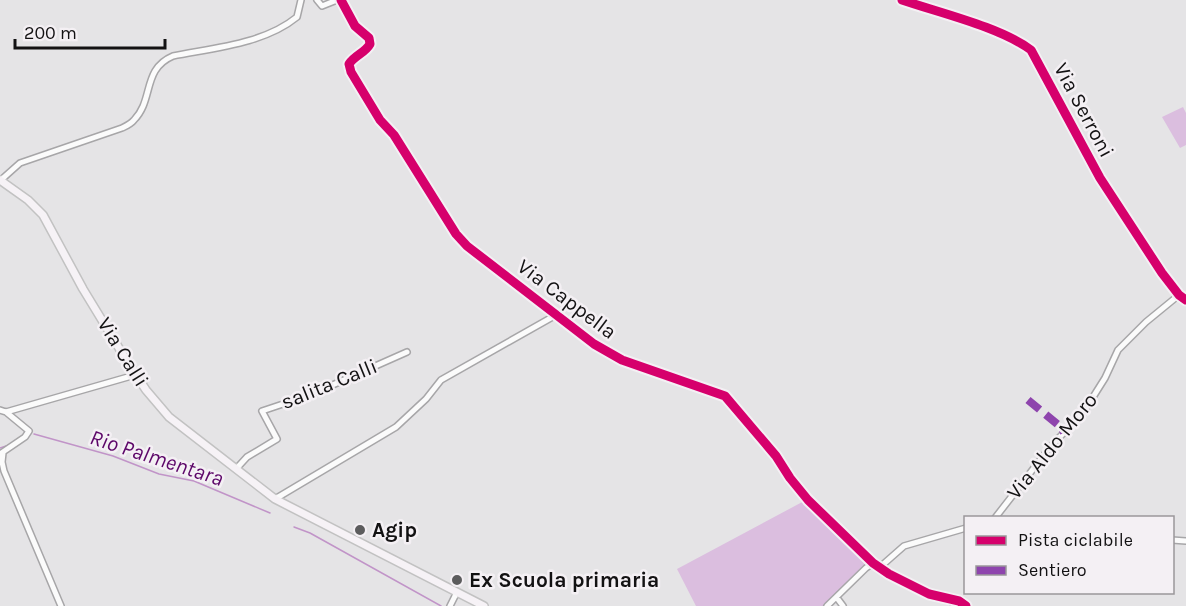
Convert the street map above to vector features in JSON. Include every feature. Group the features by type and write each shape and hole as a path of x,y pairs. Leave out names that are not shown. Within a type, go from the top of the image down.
{"main road":[{"name":"Via Calli","path":"0,180 28,200 43,215 83,289 135,375 153,400 170,417 275,499 484,606"}],"street":[{"path":"0,180 20,163 122,128 134,121 140,112 154,72 164,59 233,46 278,29 297,16 301,0"},
{"name":"Via Cappella","path":"317,0 322,6 339,0 355,26 369,38 370,44 367,49 353,58 350,64 351,72 380,120 394,135 456,234 467,246 594,344 622,360 725,396 776,456 808,500 873,563 929,594 959,601 966,606"},
{"name":"Via Serroni","path":"902,0 1001,34 1019,41 1031,50 1100,178 1162,273 1179,295 1186,300"},
{"name":"Via Aldo Moro","path":"997,516 1051,446 1083,413 1105,378 1118,350 1146,322 1179,295"},
{"path":"275,499 396,427 426,399 441,380 556,315"},
{"name":"salita Calli","path":"236,469 247,457 277,439 262,411 310,395 407,352"},
{"path":"3,411 135,375"},
{"path":"3,411 29,431 25,437 1,453 4,471 61,606"},
{"path":"879,568 904,546 964,529"},
{"path":"843,606 832,603 873,563"},
{"path":"450,606 456,592"}],"shaded area":[{"path":"1183,107 1186,113 1186,145 1180,148 1162,117"},
{"path":"806,500 870,561 823,606 696,606 677,569"}],"waterway":[{"name":"Rio Palmentara","path":"34,434 113,456 159,474 194,481 270,513"},
{"name":"Rio Palmentara","path":"0,448 9,445"},
{"name":"Rio Palmentara","path":"294,527 310,533 441,606"},
{"name":"Rio Palmentara","path":"950,606 956,606"}],"marked path":[{"path":"1028,400 1062,428 1064,433"}],"cycle path":[{"path":"341,0 355,26 369,38 370,44 349,64 351,72 380,120 394,135 456,234 467,246 594,344 622,360 725,396 776,456 808,500 873,563 889,574 929,594 959,601 966,606"},
{"path":"902,0 1003,34 1031,50 1100,178 1162,273 1179,295 1186,300"}],"place":[{"name":"Agip","path":"360,530"},
{"name":"Ex Scuola primaria","path":"457,580"}]}
